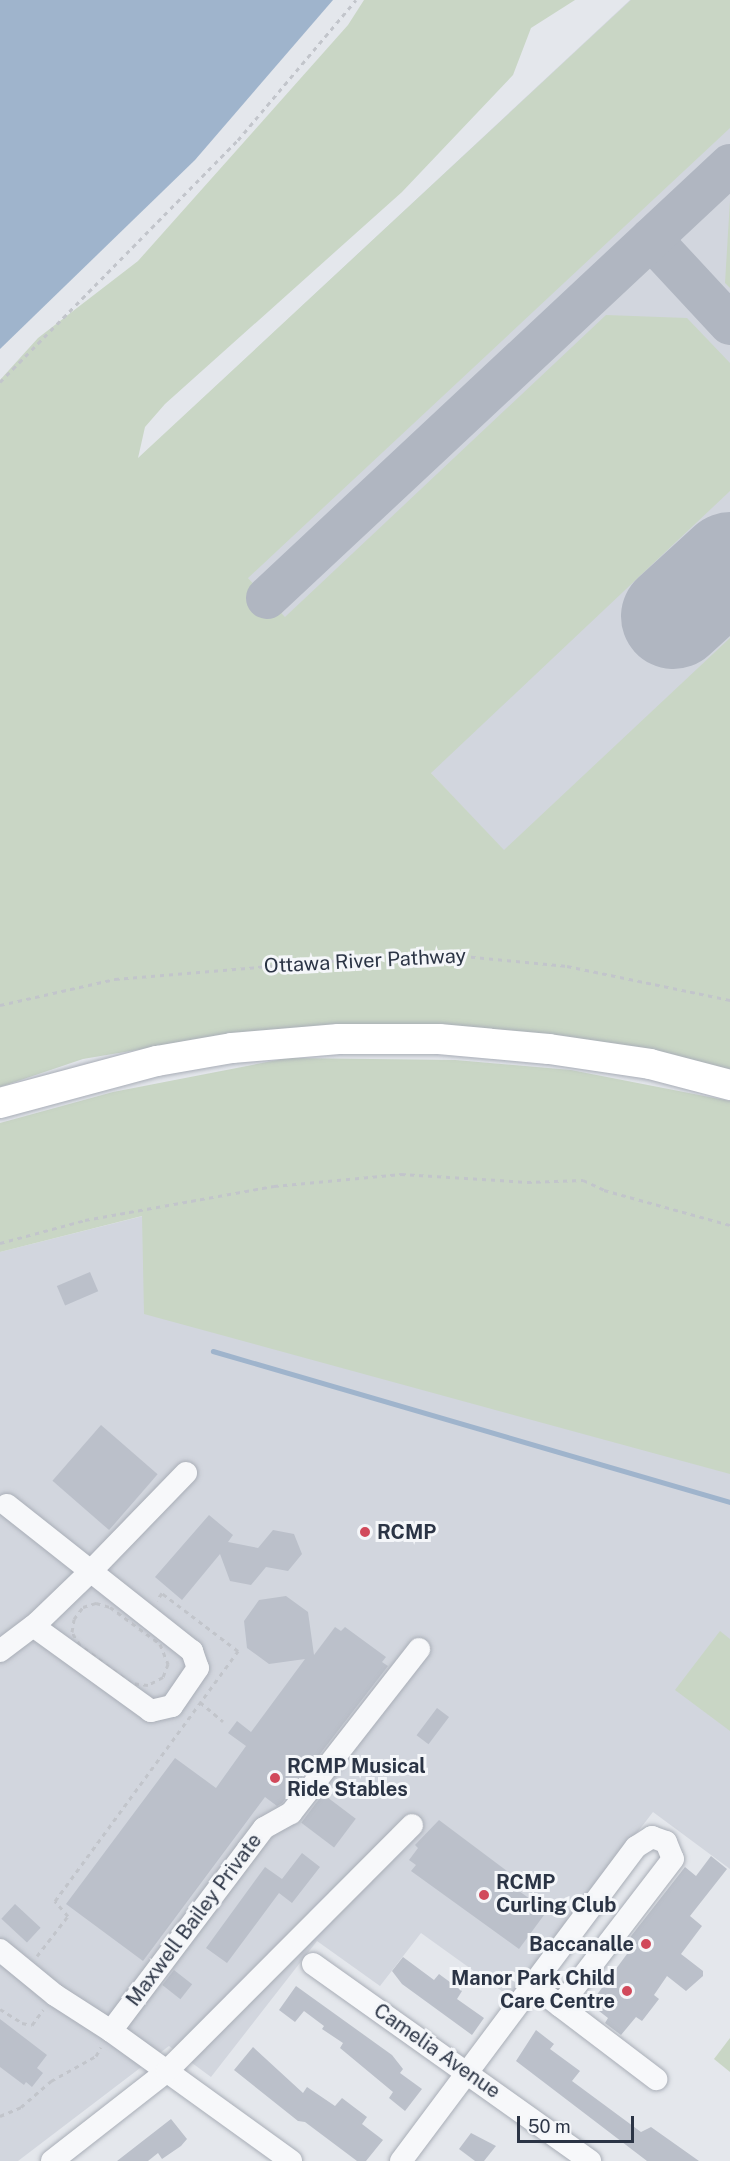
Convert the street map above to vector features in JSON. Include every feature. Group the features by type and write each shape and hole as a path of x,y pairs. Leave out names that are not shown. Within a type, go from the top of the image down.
{"main road":[{"path":"0,1102 157,1061 254,1046 339,1039 439,1039 529,1046 616,1058 730,1084"}],"street":[{"path":"0,1651 33,1626 90,1572 186,1473"},
{"path":"8,1505 196,1656 198,1668 193,1696 168,1709 151,1711 33,1626"},
{"name":"Maxwell Bailey Private","path":"111,2031 264,1828 291,1814 419,1649"},
{"path":"52,2161 167,2071 412,1825"},
{"path":"401,2161 470,2074 636,1847 652,1838 666,1842 673,1859 560,2006"},
{"path":"0,1950 55,1995 111,2031 291,2161"},
{"name":"Camelia Avenue","path":"314,1964 590,2161"},
{"path":"534,1986 656,2079"}],"path":[{"path":"0,382 238,140 356,0"},
{"name":"Ottawa River Pathway","path":"0,1005 115,979 379,957 453,955 567,966 730,1000"},
{"path":"0,1243 85,1220 274,1186 401,1174 527,1182 583,1180 604,1190 730,1225"},
{"path":"24,1971 68,1916 55,1901 193,1696 238,1651 162,1593 145,1614"},
{"path":"104,1604 160,1644 166,1656 166,1672 148,1685 131,1683 80,1645 72,1632 74,1619 83,1607 104,1604"},
{"path":"193,1696 223,1721"},
{"path":"0,2009 22,2023 32,2025 55,1995"},
{"path":"0,2116 21,2108 51,2081 96,2056 111,2031"}],"shaded area":[{"path":"630,0 730,0 730,910 504,851 137,460"},
{"name":"RCMP","path":"143,1216 730,1232 730,1869 653,1812 510,1997 421,1933 380,1986 317,1941 211,2077 169,2046 18,2161 0,2161 0,1252"}],"green space":[{"path":"364,0 575,0 531,28 513,75 402,192 165,404 145,427 138,458 631,0 730,0 730,128 248,578 285,617 606,315 687,318 730,363 730,491 431,773 504,850 730,638 730,1074 231,1034 83,1059 0,1087 0,380 38,338 138,261 348,25"},
{"path":"730,200 730,288 725,283"},
{"path":"288,1058 455,1060 571,1070 730,1101 730,1474 144,1314 142,1216 0,1252 0,1123 113,1092"},
{"path":"720,1631 730,1639 730,1731 675,1690"},
{"path":"730,2038 730,2072 714,2059"}],"water":[{"path":"0,0 333,0 195,160 0,349"}],"building":[{"path":"90,1272 98,1291 65,1305 57,1286"},
{"path":"101,1425 158,1474 109,1530 52,1481"},
{"path":"209,1515 233,1535 228,1542 258,1548 273,1530 294,1534 302,1554 288,1571 266,1567 251,1585 230,1581 220,1554 182,1600 155,1577"},
{"name":"RCMP Musical Ride Stables","path":"286,1596 308,1612 314,1655 335,1627 341,1631 345,1627 386,1657 382,1662 388,1666 282,1803 277,1806 265,1797 143,1961 66,1904 175,1758 216,1788 246,1746 228,1733 237,1721 251,1732 305,1659 269,1664 247,1648 244,1621 259,1600"},
{"path":"437,1708 449,1717 429,1744 417,1735"},
{"path":"323,1794 356,1819 334,1847 301,1823"},
{"name":"RCMP Curling Club","path":"439,1820 507,1871 502,1879 547,1911 519,1949 411,1871 416,1865 409,1860 418,1848 415,1845"},
{"path":"302,1853 320,1867 292,1903 279,1893 227,1963 206,1948 265,1867 282,1879"},
{"path":"711,1856 727,1869 690,1916 702,1926 681,1954 703,1971 703,1976 686,1991 667,1976 654,1995 659,1999 642,2021 636,2017 621,2035 605,2023 608,2018 590,2004 627,1954 621,1949 685,1867 696,1876"},
{"path":"15,1904 41,1928 27,1942 1,1919"},
{"path":"403,1957 434,1980 439,1974 462,1991 457,1999 484,2018 472,2035 402,1984 392,1971"},
{"path":"174,1970 192,1984 180,1999 162,1985"},
{"path":"296,1986 392,2055 403,2069 400,2073 422,2089 405,2111 389,2098 393,2092 340,2048 343,2043 322,2029 324,2026 304,2011 295,2022 279,2010"},
{"path":"0,2019 47,2055 37,2068 43,2073 32,2087 26,2082 24,2085 0,2067"},
{"path":"536,2030 554,2044 550,2049 580,2071 572,2081 641,2132 651,2127 699,2161 647,2161 516,2061"},
{"path":"253,2047 303,2093 307,2087 335,2106 342,2098 367,2117 362,2124 383,2140 366,2161 357,2161 305,2122 298,2121 234,2070"},
{"path":"171,2119 187,2139 181,2146 162,2159 158,2153 148,2161 117,2161"},
{"path":"471,2133 496,2146 484,2161 475,2161 459,2149"}],"waterway":[{"path":"213,1351 730,1502"}],"taxiway":[{"path":"267,598 730,165"},
{"path":"651,239 730,324"}],"runway":[{"path":"673,616 730,564"}],"place":[{"name":"RCMP","path":"365,1532"},
{"name":"RCMP Musical Ride Stables","path":"275,1778"},
{"name":"RCMP Curling Club","path":"484,1895"},
{"name":"Baccanalle","path":"646,1944"},
{"name":"Manor Park Child Care Centre","path":"627,1991"}]}
